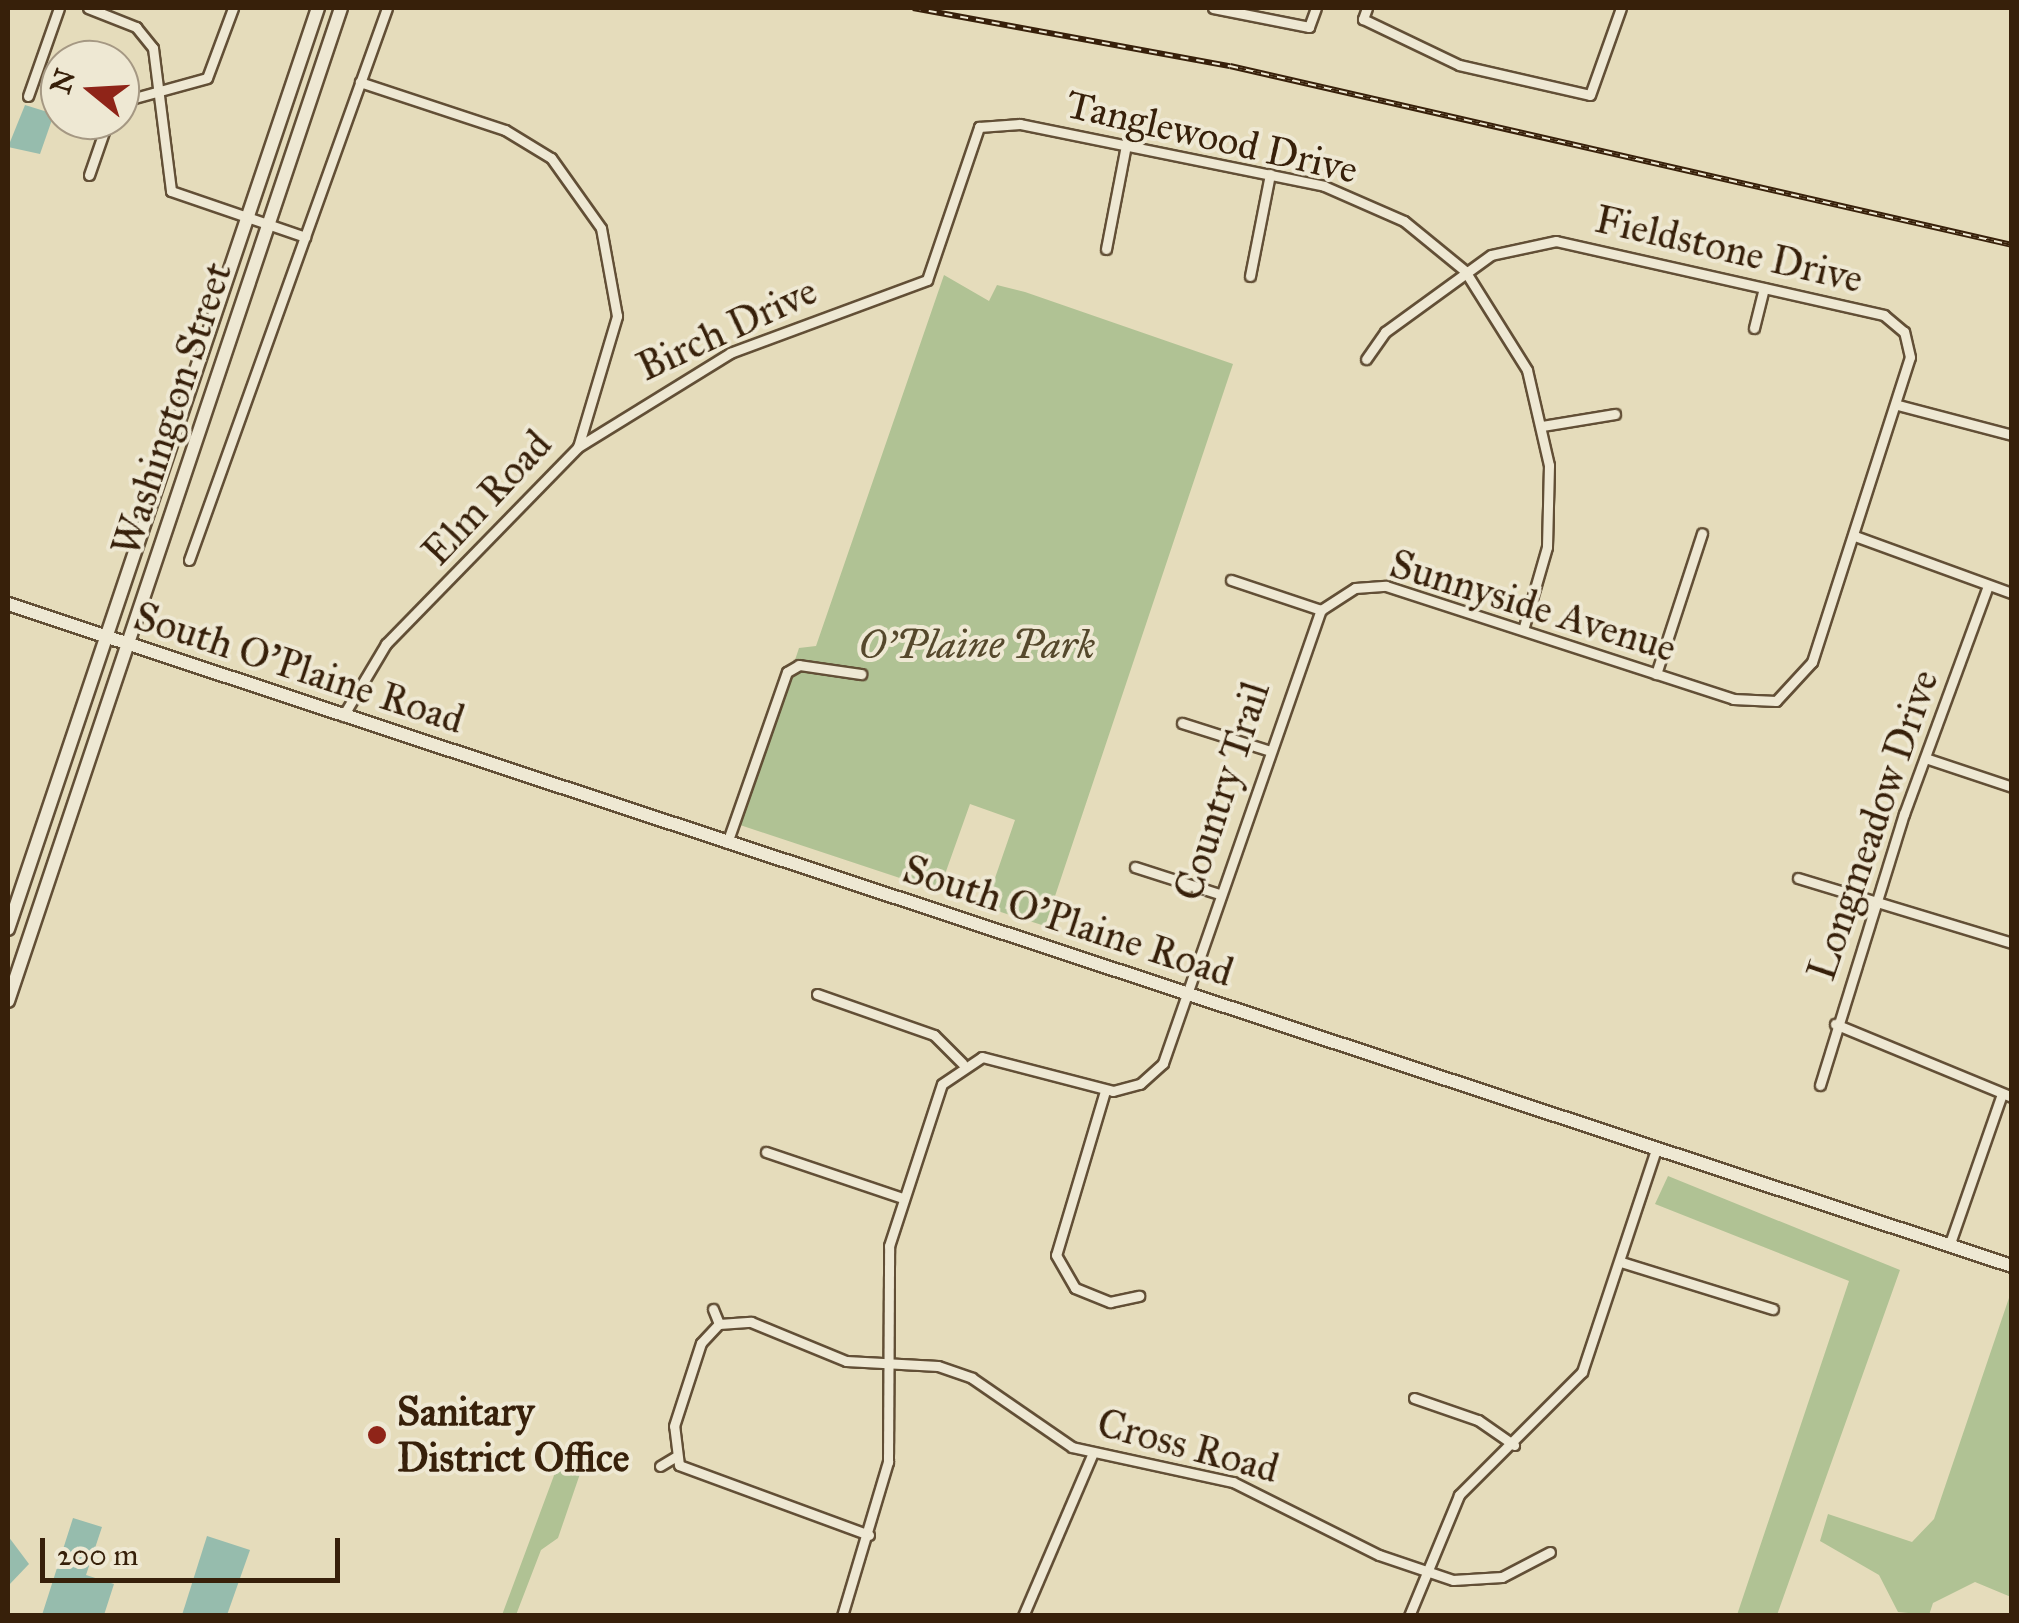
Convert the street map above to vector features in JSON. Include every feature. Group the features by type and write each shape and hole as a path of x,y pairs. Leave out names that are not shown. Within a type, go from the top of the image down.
{"main road":[{"name":"Washington Street","path":"8,929 318,8"},
{"name":"Washington Street","path":"8,1001 341,8"},
{"name":"South O'Plaine Road","path":"8,604 2012,1266"}],"street":[{"path":"28,96 59,8"},
{"path":"88,8 150,42 166,95 168,188 305,237"},
{"path":"140,99 166,95 206,78 233,8"},
{"path":"188,560 387,8"},
{"path":"1213,8 1310,26 1316,8"},
{"path":"1367,8 1363,19 1459,65 1590,95 1621,8"},
{"name":"Elm Road","path":"343,716 386,644 578,447 617,316 611,258 589,207 527,140 360,82"},
{"name":"Tanglewood Drive","path":"912,285 927,280 979,127 1020,124 1270,174 1374,205 1466,272 1515,344 1542,426 1550,525 1523,630"},
{"path":"89,175 101,140"},
{"path":"1106,249 1126,146"},
{"path":"1250,276 1270,174"},
{"name":"Fieldstone Drive","path":"1366,360 1385,332 1466,272 1504,249 1556,241 1884,315 1904,332 1910,357 1855,536"},
{"name":"Birch Drive","path":"578,447 721,357 912,285"},
{"path":"1754,328 1764,288"},
{"path":"1898,405 2012,434"},
{"path":"1542,426 1615,414"},
{"path":"1656,674 1702,532"},
{"path":"1855,536 2012,593"},
{"name":"Sunnyside Avenue","path":"1320,610 1355,588 1386,586 1732,699 1776,701 1800,684 1855,536"},
{"path":"1231,580 1320,610"},
{"name":"Longmeadow Drive","path":"1820,1084 1835,1024 1988,586"},
{"name":"Country Trail","path":"1105,1091 1140,1084 1163,1062 1267,750 1320,610"},
{"path":"727,842 787,672 799,665 861,674"},
{"path":"1182,723 1267,750"},
{"path":"1928,759 2012,787"},
{"path":"1135,867 1219,894"},
{"path":"1798,878 1880,899 2012,943"},
{"path":"817,994 934,1035 962,1063"},
{"path":"1835,1024 2007,1095 1949,1246"},
{"path":"842,1616 888,1462 885,1277 903,1198 939,1092 962,1063 1008,1059 1105,1091 1056,1255 1075,1288 1110,1302 1139,1296"},
{"path":"1410,1616 1422,1572 1459,1495 1573,1387 1621,1262 1656,1150"},
{"path":"766,1152 903,1198"},
{"path":"1621,1262 1773,1309"},
{"path":"713,1309 719,1324 701,1343 674,1426 675,1457 690,1474 869,1535"},
{"name":"Cross Road","path":"719,1324 751,1322 836,1358 887,1362 972,1378 1092,1454 1270,1495 1422,1572 1485,1581 1550,1552"},
{"path":"1414,1398 1478,1420 1514,1444"},
{"path":"1022,1616 1092,1454"},
{"path":"660,1466 675,1457"}],"green space":[{"name":"O'Plaine Park","path":"944,275 989,301 997,285 1025,292 1233,364 1045,926 985,907 1015,820 970,804 939,891 740,825 799,648 816,646"},
{"path":"1668,1176 1900,1270 1777,1615 1737,1615 1849,1281 1655,1204"},
{"path":"2011,1292 2011,1597 1975,1582 1933,1603 1929,1615 1898,1612 1879,1575 1820,1541 1828,1514 1912,1542 1934,1519"},
{"path":"559,1462 582,1468 558,1538 541,1550 516,1615 502,1615"}],"shaded area":[{"path":"25,105 40,110 40,140 45,140 40,154 8,147"},
{"path":"73,1518 102,1527 86,1575 114,1584 104,1615 42,1615"},
{"path":"8,1536 29,1564 8,1586"},
{"path":"207,1536 250,1550 227,1615 182,1615"}],"railway":[{"path":"913,8 1230,66 2012,245"}],"place":[{"name":"Sanitary District Office","path":"377,1435"}]}
